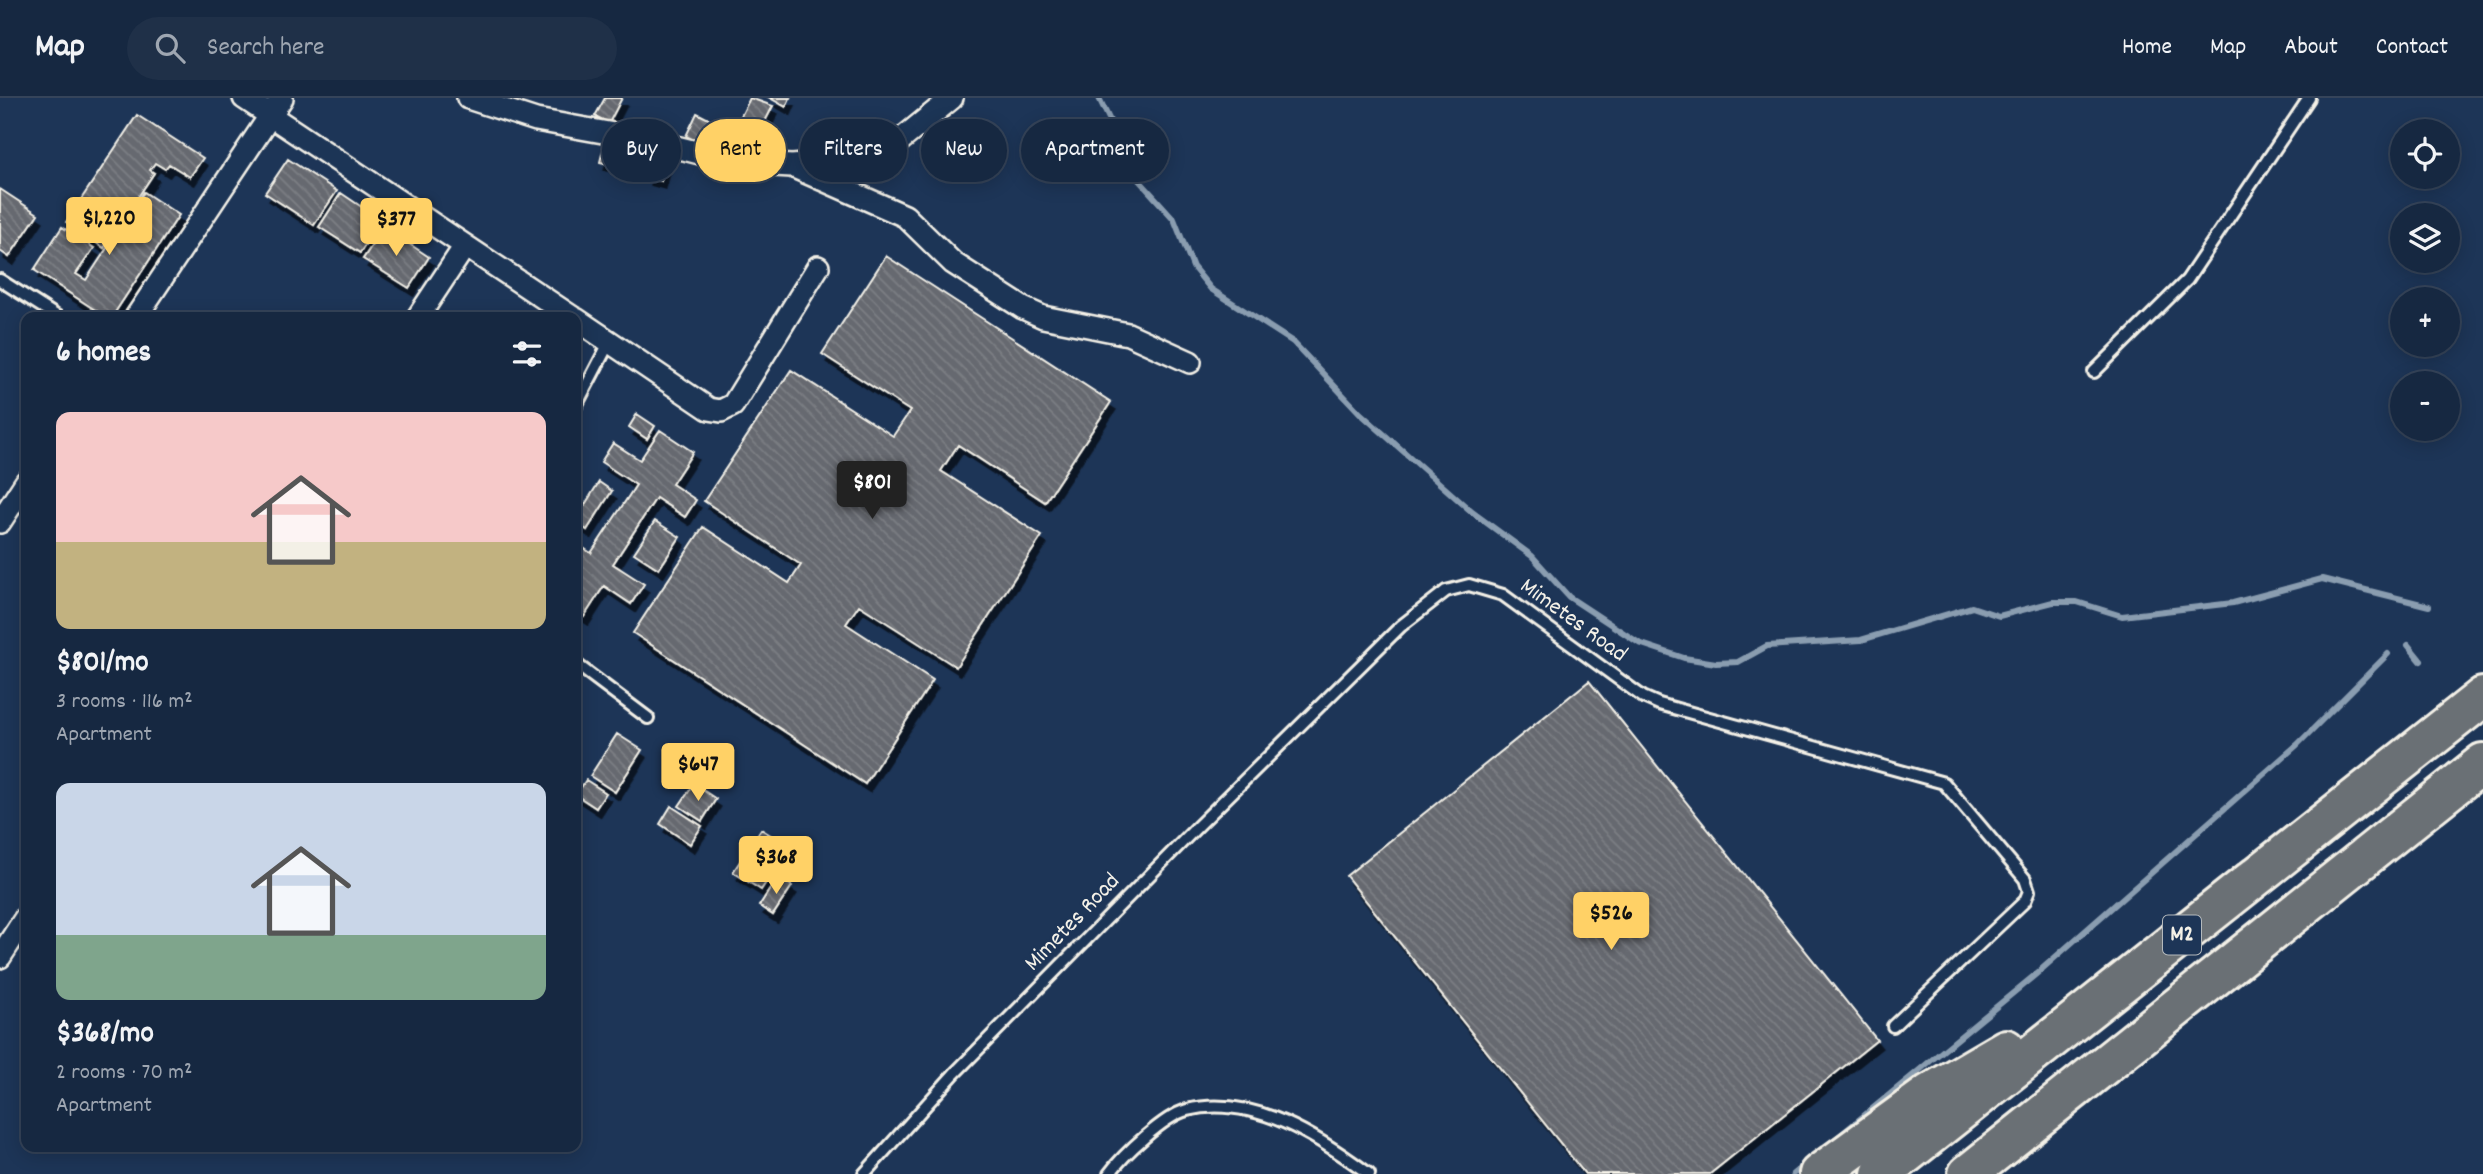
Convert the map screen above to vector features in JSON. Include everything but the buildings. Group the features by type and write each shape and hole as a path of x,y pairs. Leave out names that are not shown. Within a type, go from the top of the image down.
{"highway":[{"name":"M2","path":"1881,1174 2483,697"},
{"name":"M2","path":"1968,1174 2483,763"},
{"path":"1819,1174 1929,1094 2124,980"}],"street":[{"path":"244,98 277,107 465,246 565,312"},
{"path":"468,98 536,120 653,141 738,163 792,166 827,163 897,143 952,98"},
{"path":"139,312 277,107"},
{"path":"792,166 905,216 953,263 1023,308 1043,317 1128,334 1190,362"},
{"path":"421,312 465,246"},
{"path":"581,322 709,409 721,411 733,405 818,267"},
{"path":"0,522 21,490"},
{"path":"0,957 21,925"}],"lane":[{"path":"2094,372 2187,280 2309,98"},
{"path":"0,280 50,312"},
{"path":"581,397 610,341"},
{"name":"Mimetes Road","path":"864,1174 954,1074 1343,681 1428,603 1446,591 1469,585 1503,595 1643,697 1659,704 1944,783 2025,878 2029,891 2025,901 1893,1026"},
{"path":"581,668 648,718"},
{"path":"1108,1174 1155,1130 1185,1111 1208,1108 1241,1109 1303,1130 1369,1174"}],"waterway":[{"path":"1099,98 1138,179 1174,219 1193,267 1211,289 1293,342 1360,413 1472,512 1532,556 1569,597 1639,643 1684,658 1716,663 1738,662 1767,646 1861,640 1972,607 1999,616 2053,602 2077,602 2122,616 2233,603 2322,579 2429,606"},
{"path":"2408,645 2421,661"},
{"path":"1793,1174 2035,975 2297,745 2388,654"}]}
